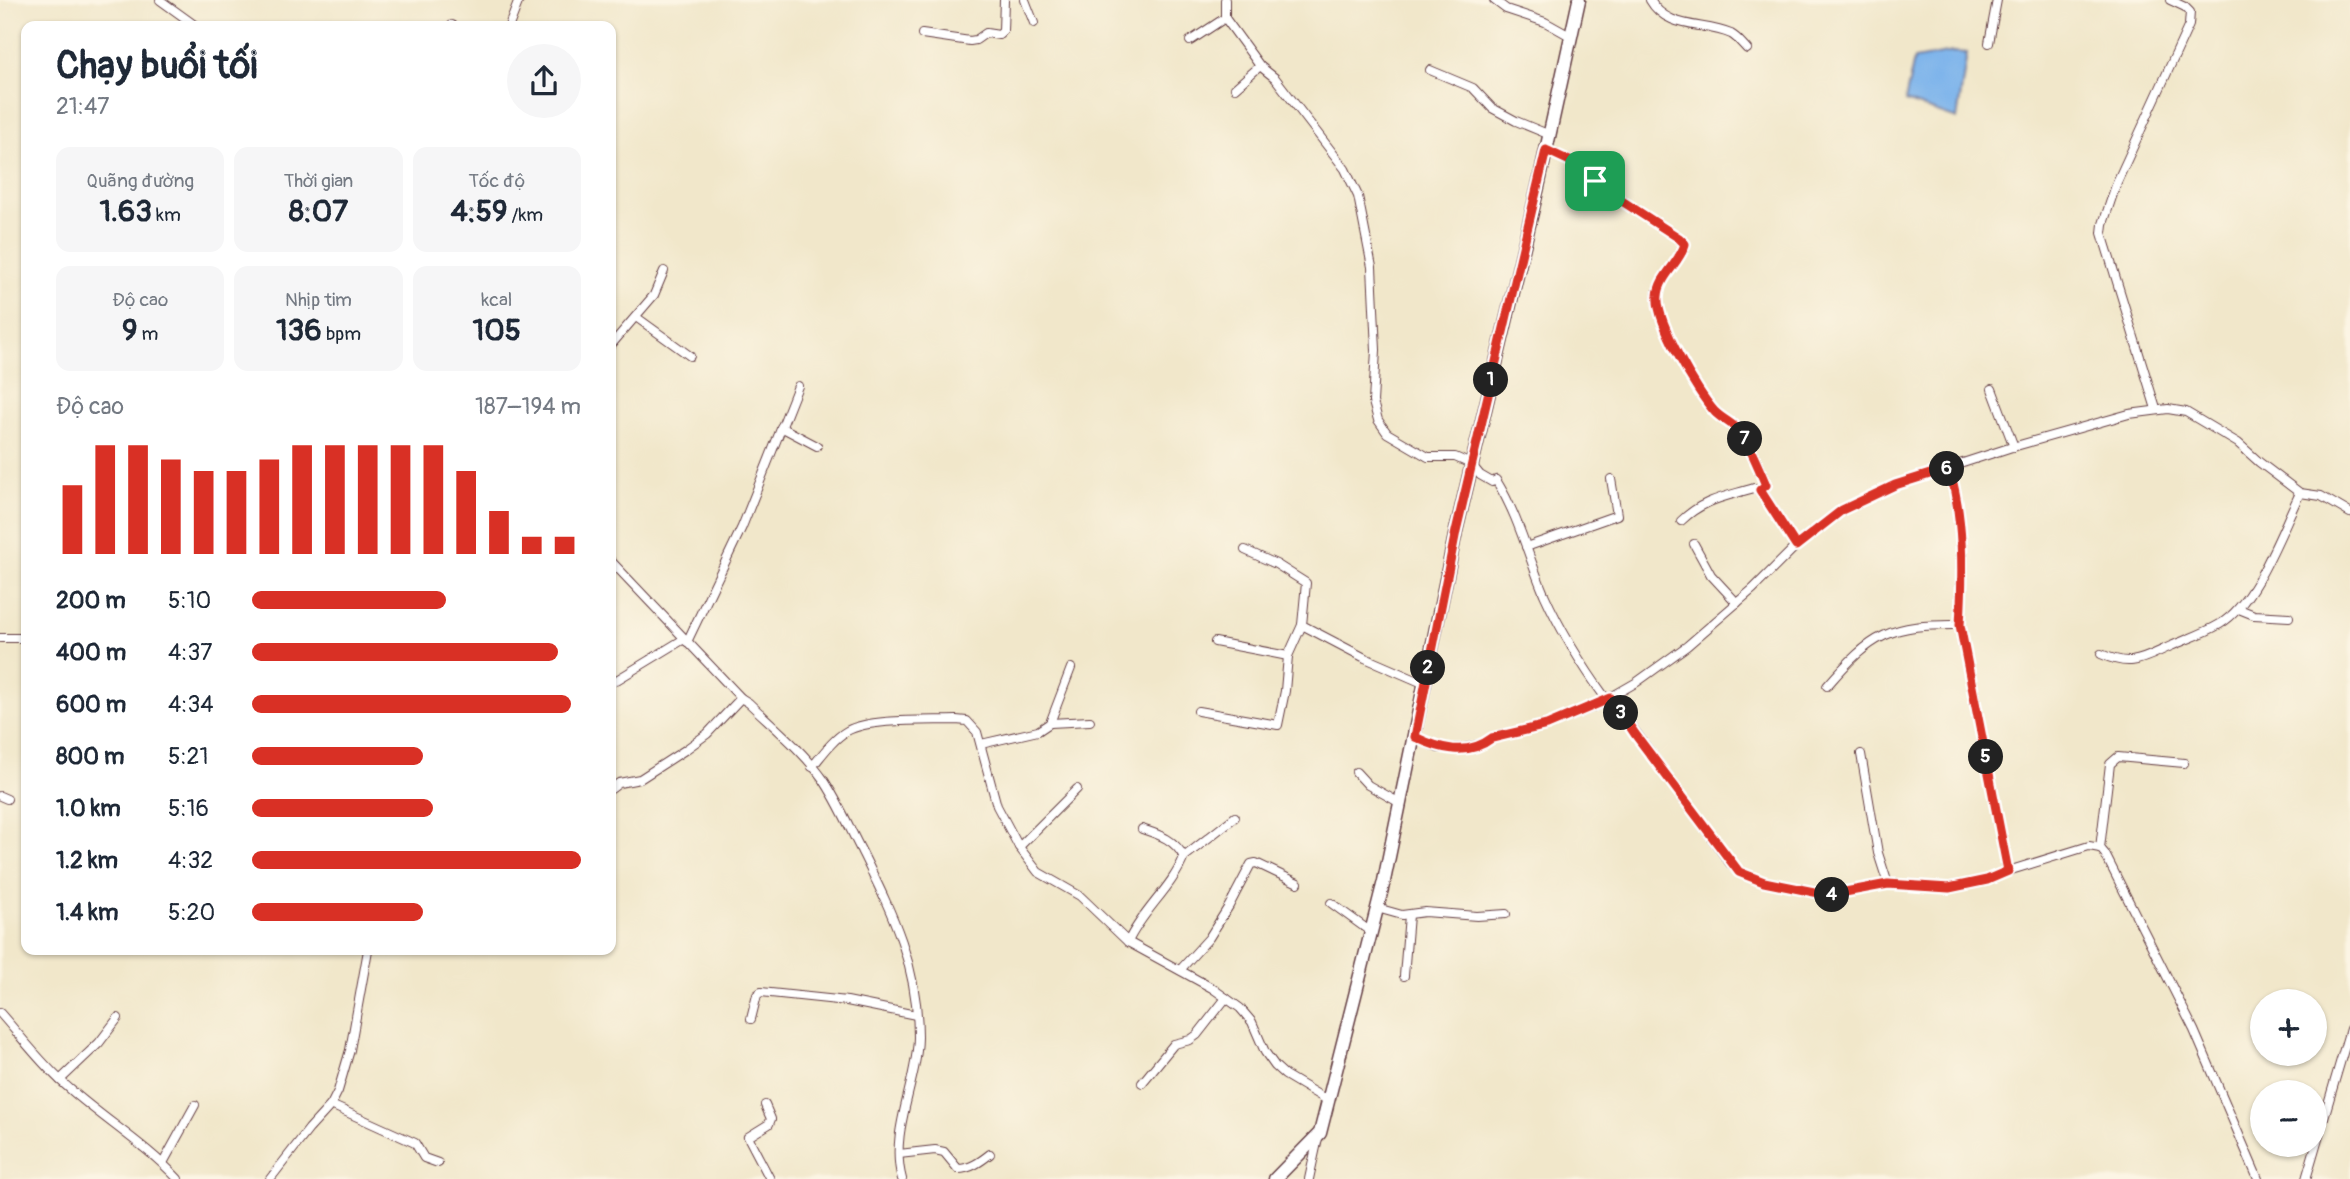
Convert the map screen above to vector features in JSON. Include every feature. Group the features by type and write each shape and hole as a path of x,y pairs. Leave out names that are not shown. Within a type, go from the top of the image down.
{"main road":[{"path":"1275,1179 1320,1133 1377,908 1471,464 1550,135 1579,0"}],"street":[{"path":"160,0 189,21"},
{"path":"511,21 519,0"},
{"path":"922,34 970,41 986,33 999,35 1003,31 1004,0"},
{"path":"1025,0 1034,23"},
{"path":"1225,0 1225,18 1260,66 1282,87 1345,169 1358,196 1372,267 1376,350 1374,402 1378,419 1387,433 1429,457 1455,457 1471,464 1480,475 1492,482 1496,480 1516,519 1544,594 1572,648 1739,872 1764,882 1829,895 1888,884 1949,888 1987,880 2073,850 2089,846 2099,848 2105,854 2141,921 2194,1030 2258,1179"},
{"path":"1494,0 1506,9 1545,22 1570,36"},
{"path":"1650,0 1654,7 1669,18 1684,25 1731,34 1747,49"},
{"path":"1989,43 1997,0"},
{"path":"2156,409 2102,233 2117,182 2189,25 2190,12 2170,0"},
{"path":"1190,41 1225,18"},
{"path":"1234,88 1260,66"},
{"path":"1430,70 1473,88 1492,108 1550,135"},
{"path":"1546,150 1574,163 1595,181 1685,244 1661,285 1657,297 1660,311 1699,391 1713,410 1742,434 1766,485 1760,490"},
{"path":"616,339 654,295 664,271"},
{"path":"636,317 690,356"},
{"path":"616,680 685,640 742,527 798,386"},
{"path":"1992,389 2014,447"},
{"path":"1415,737 1438,748 1464,748 1483,744 1492,738 1547,725 1609,699 1670,659 1737,603 1796,546 1842,510 1895,485 2129,414 2156,409 2178,409 2238,443 2300,493 2321,496 2350,513"},
{"path":"781,427 817,446"},
{"path":"1949,468 1957,494 1960,530 1960,625 2008,871"},
{"path":"1526,547 1617,515 1611,480"},
{"path":"1681,521 1694,508 1714,499 1754,488 1760,490 1796,546"},
{"path":"2101,654 2135,663 2221,623 2239,609 2259,581 2300,493"},
{"path":"1694,544 1711,575 1737,603"},
{"path":"1198,711 1278,725 1288,656 1302,625 1306,583 1276,564 1245,550"},
{"path":"616,566 823,780 847,822 901,935 911,976 918,1037 901,1127 899,1154 902,1179"},
{"path":"2239,609 2254,615 2289,617"},
{"path":"1302,625 1365,658 1424,684"},
{"path":"1827,686 1851,658 1882,635 1906,628 1960,625"},
{"path":"0,638 21,638"},
{"path":"1215,642 1288,656"},
{"path":"1050,723 1071,668"},
{"path":"616,785 640,779 685,750 707,734 741,698"},
{"path":"812,767 838,738 848,731 872,724 967,721 978,732 994,797 1004,821 1038,872 1080,896 1128,942 1212,988 1245,1012 1275,1066 1327,1100"},
{"path":"981,744 1038,731 1050,723 1090,721"},
{"path":"1861,754 1878,853 1888,884"},
{"path":"2099,848 2110,764 2113,759 2118,757 2183,763"},
{"path":"1356,772 1367,785 1400,803"},
{"path":"1019,847 1077,789"},
{"path":"1128,942 1146,911 1180,867 1184,857 1235,817"},
{"path":"1142,829 1167,838 1184,857"},
{"path":"1180,970 1209,938 1251,864 1256,863 1298,883"},
{"path":"1331,903 1371,932"},
{"path":"1377,908 1402,915 1425,912 1477,916 1506,914"},
{"path":"1404,976 1409,915"},
{"path":"270,1179 331,1105 338,1091 350,1050 367,955"},
{"path":"751,1018 757,995 761,992 847,1001 916,1015"},
{"path":"1142,1083 1174,1044 1190,1041 1197,1035 1226,998"},
{"path":"0,1013 60,1080 163,1163 178,1179"},
{"path":"60,1080 99,1043 118,1018"},
{"path":"2305,1179 2350,1028"},
{"path":"163,1163 195,1105"},
{"path":"331,1105 415,1143 424,1158 438,1163"},
{"path":"765,1105 771,1119 769,1124 748,1138 769,1179"},
{"path":"1309,1179 1320,1133"},
{"path":"899,1154 935,1150 944,1152 958,1169 980,1163 990,1154"}],"water":[{"path":"1953,52 1967,53 1957,119 1905,101 1914,59"}],"route":[{"path":"1546,150 1574,163 1595,181 1685,244 1661,285 1657,297 1660,311 1699,391 1721,418 1742,434 1766,485 1760,490 1796,546 1842,510 1895,485 1949,468 1957,494 1960,530 1960,625 2008,871 1987,880 1949,888 1888,884 1829,895 1764,882 1739,872 1611,698 1562,720 1492,738 1475,746 1438,748 1415,737 1456,531 1546,150"}]}
